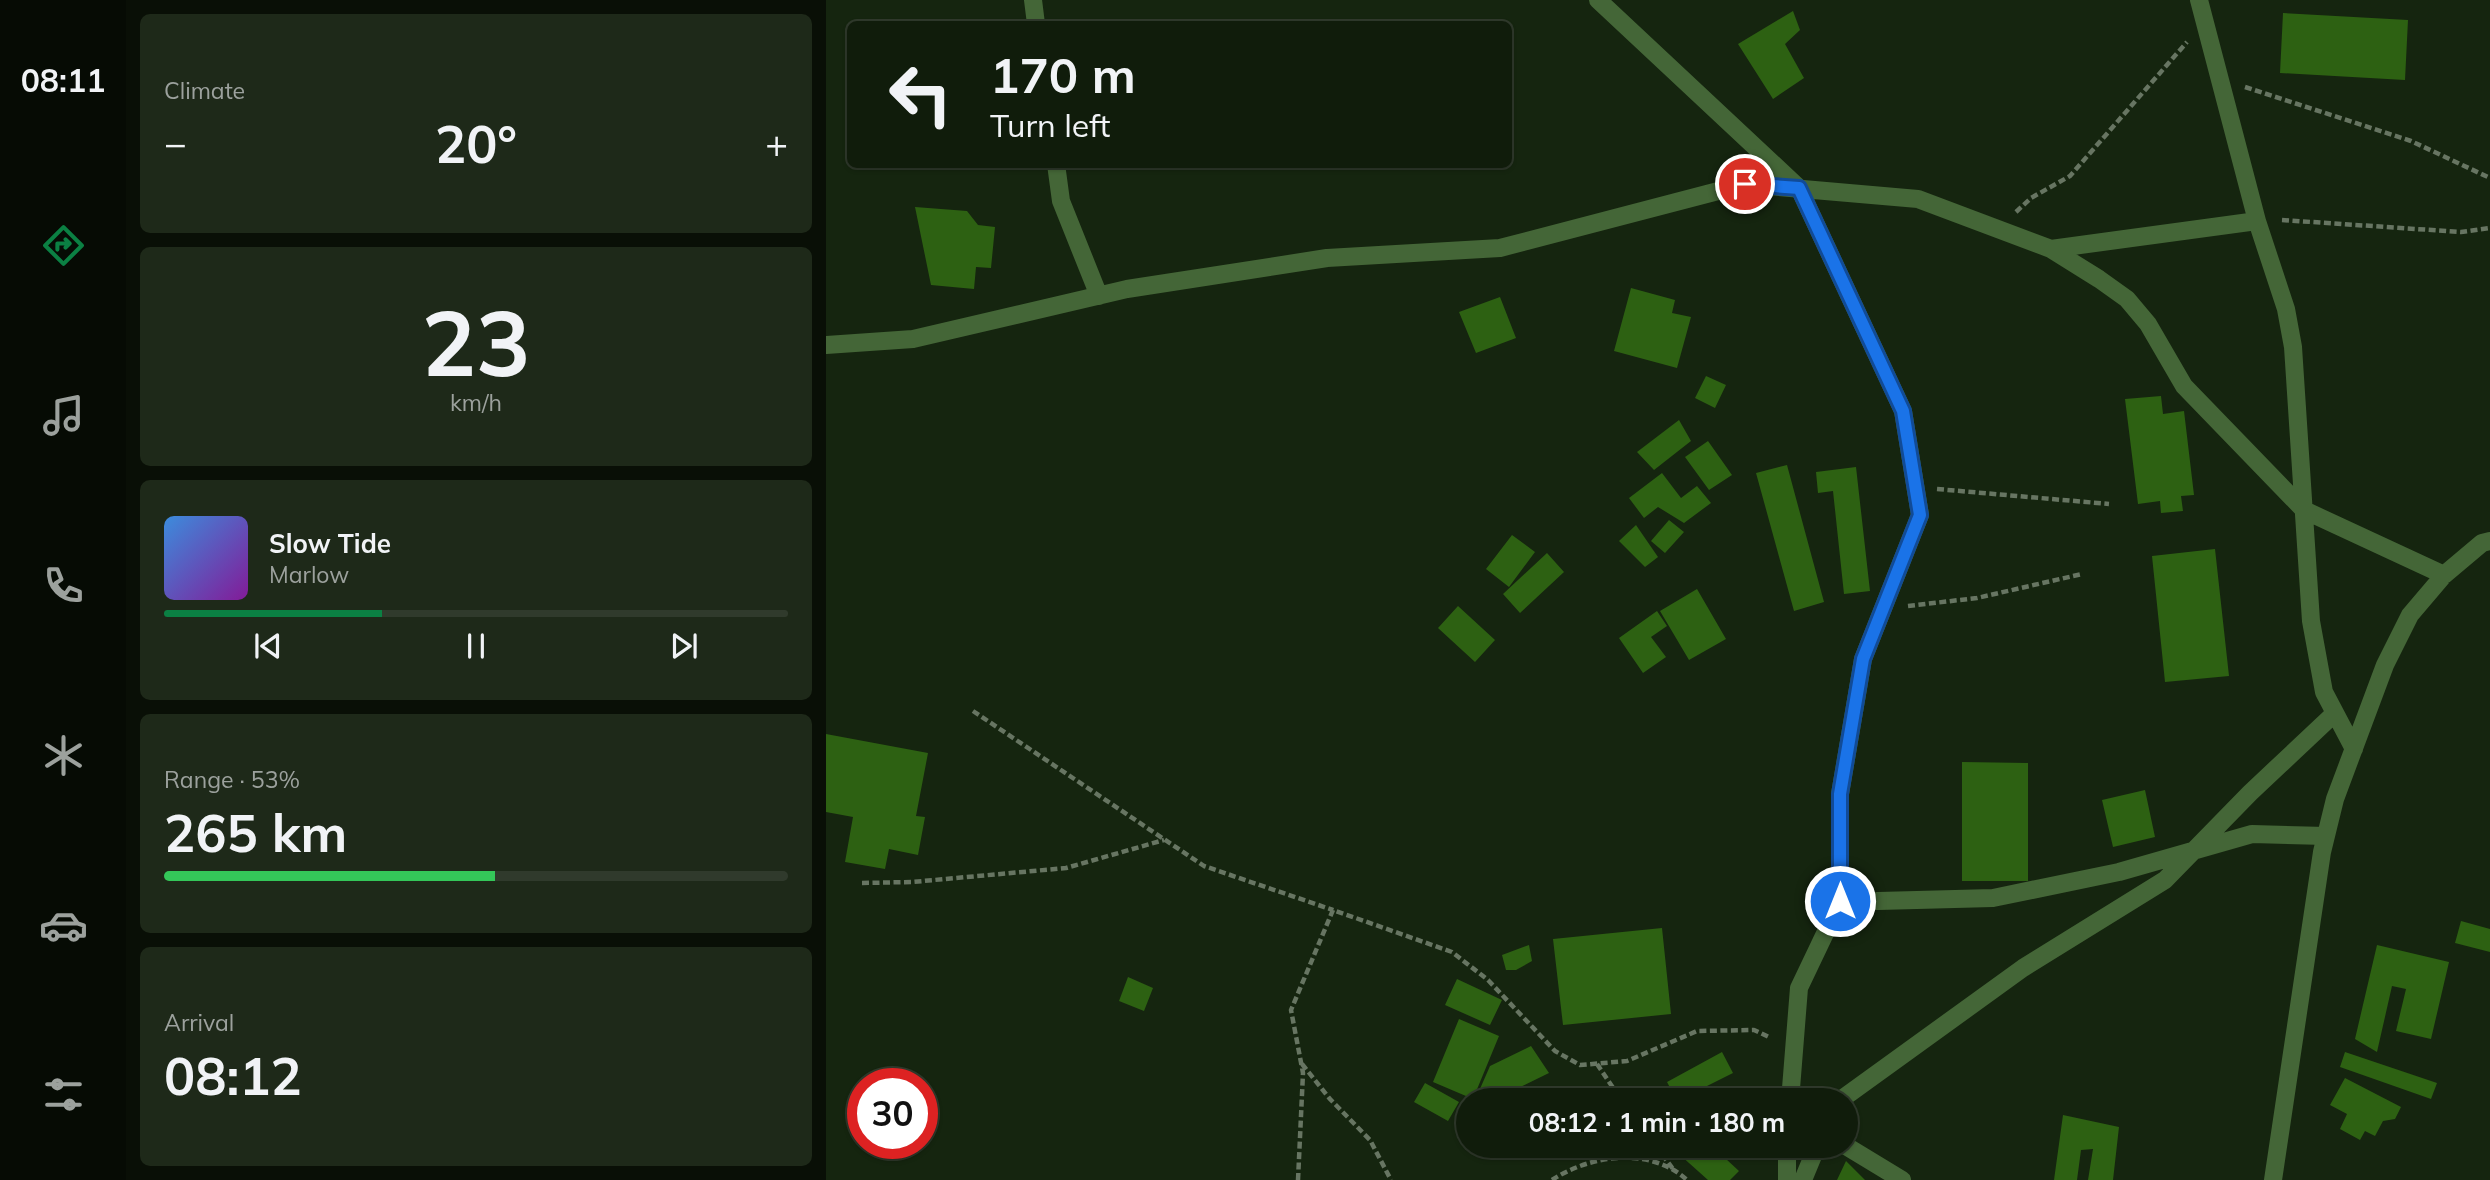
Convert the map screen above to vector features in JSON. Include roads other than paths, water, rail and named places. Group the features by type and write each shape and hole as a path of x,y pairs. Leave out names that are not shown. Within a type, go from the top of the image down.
{"street":[{"path":"1033,0 1036,21"},
{"path":"1598,0 1799,188 1903,411 1920,515 1863,659 1840,794 1840,901 1799,988 1791,1088"},
{"path":"2199,0 2294,346 2304,510 2318,665 2324,692 2354,749"},
{"path":"1057,168 1061,201 1099,296"},
{"path":"826,345 913,339 1099,296 1327,258 1500,248 1745,184 1918,199 2051,249 2127,299 2148,324 2184,386 2304,510 2444,575"},
{"path":"2051,249 2258,220"},
{"path":"2273,1180 2326,836 2354,749 2385,665 2410,615 2444,575 2482,543 2490,541"},
{"path":"1857,1088 2023,968 2165,880 2335,713"},
{"path":"1840,901 1993,898 2119,872 2252,834 2326,836"},
{"path":"1858,1153 1902,1180"},
{"path":"1787,1158 1787,1180"},
{"path":"1803,1180 1812,1158"}]}
